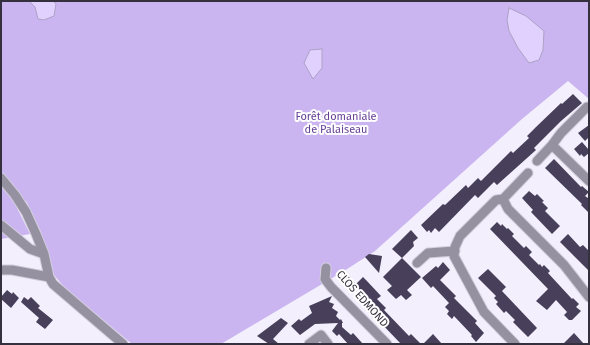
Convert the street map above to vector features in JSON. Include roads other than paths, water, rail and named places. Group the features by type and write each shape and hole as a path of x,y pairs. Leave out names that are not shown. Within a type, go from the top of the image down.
{"street":[{"path":"537,161 561,133 587,107"},
{"path":"552,145 589,181"},
{"path":"515,344 484,312 454,256 455,251 462,239 496,200 503,199 528,173"},
{"path":"1,178 26,212 44,254 49,277 53,284 123,344"},
{"path":"503,199 508,210 564,265 589,297"},
{"path":"1,225 30,249 44,254"},
{"path":"417,263 428,253 455,251"},
{"name":"CLOS EDMOND","path":"326,268 325,279 331,287 387,344"},
{"path":"1,270 12,270 49,277"},
{"path":"309,344 321,336 328,344"}],"park label":[{"name":"Forêt domaniale de Palaiseau","path":"336,123"}]}
